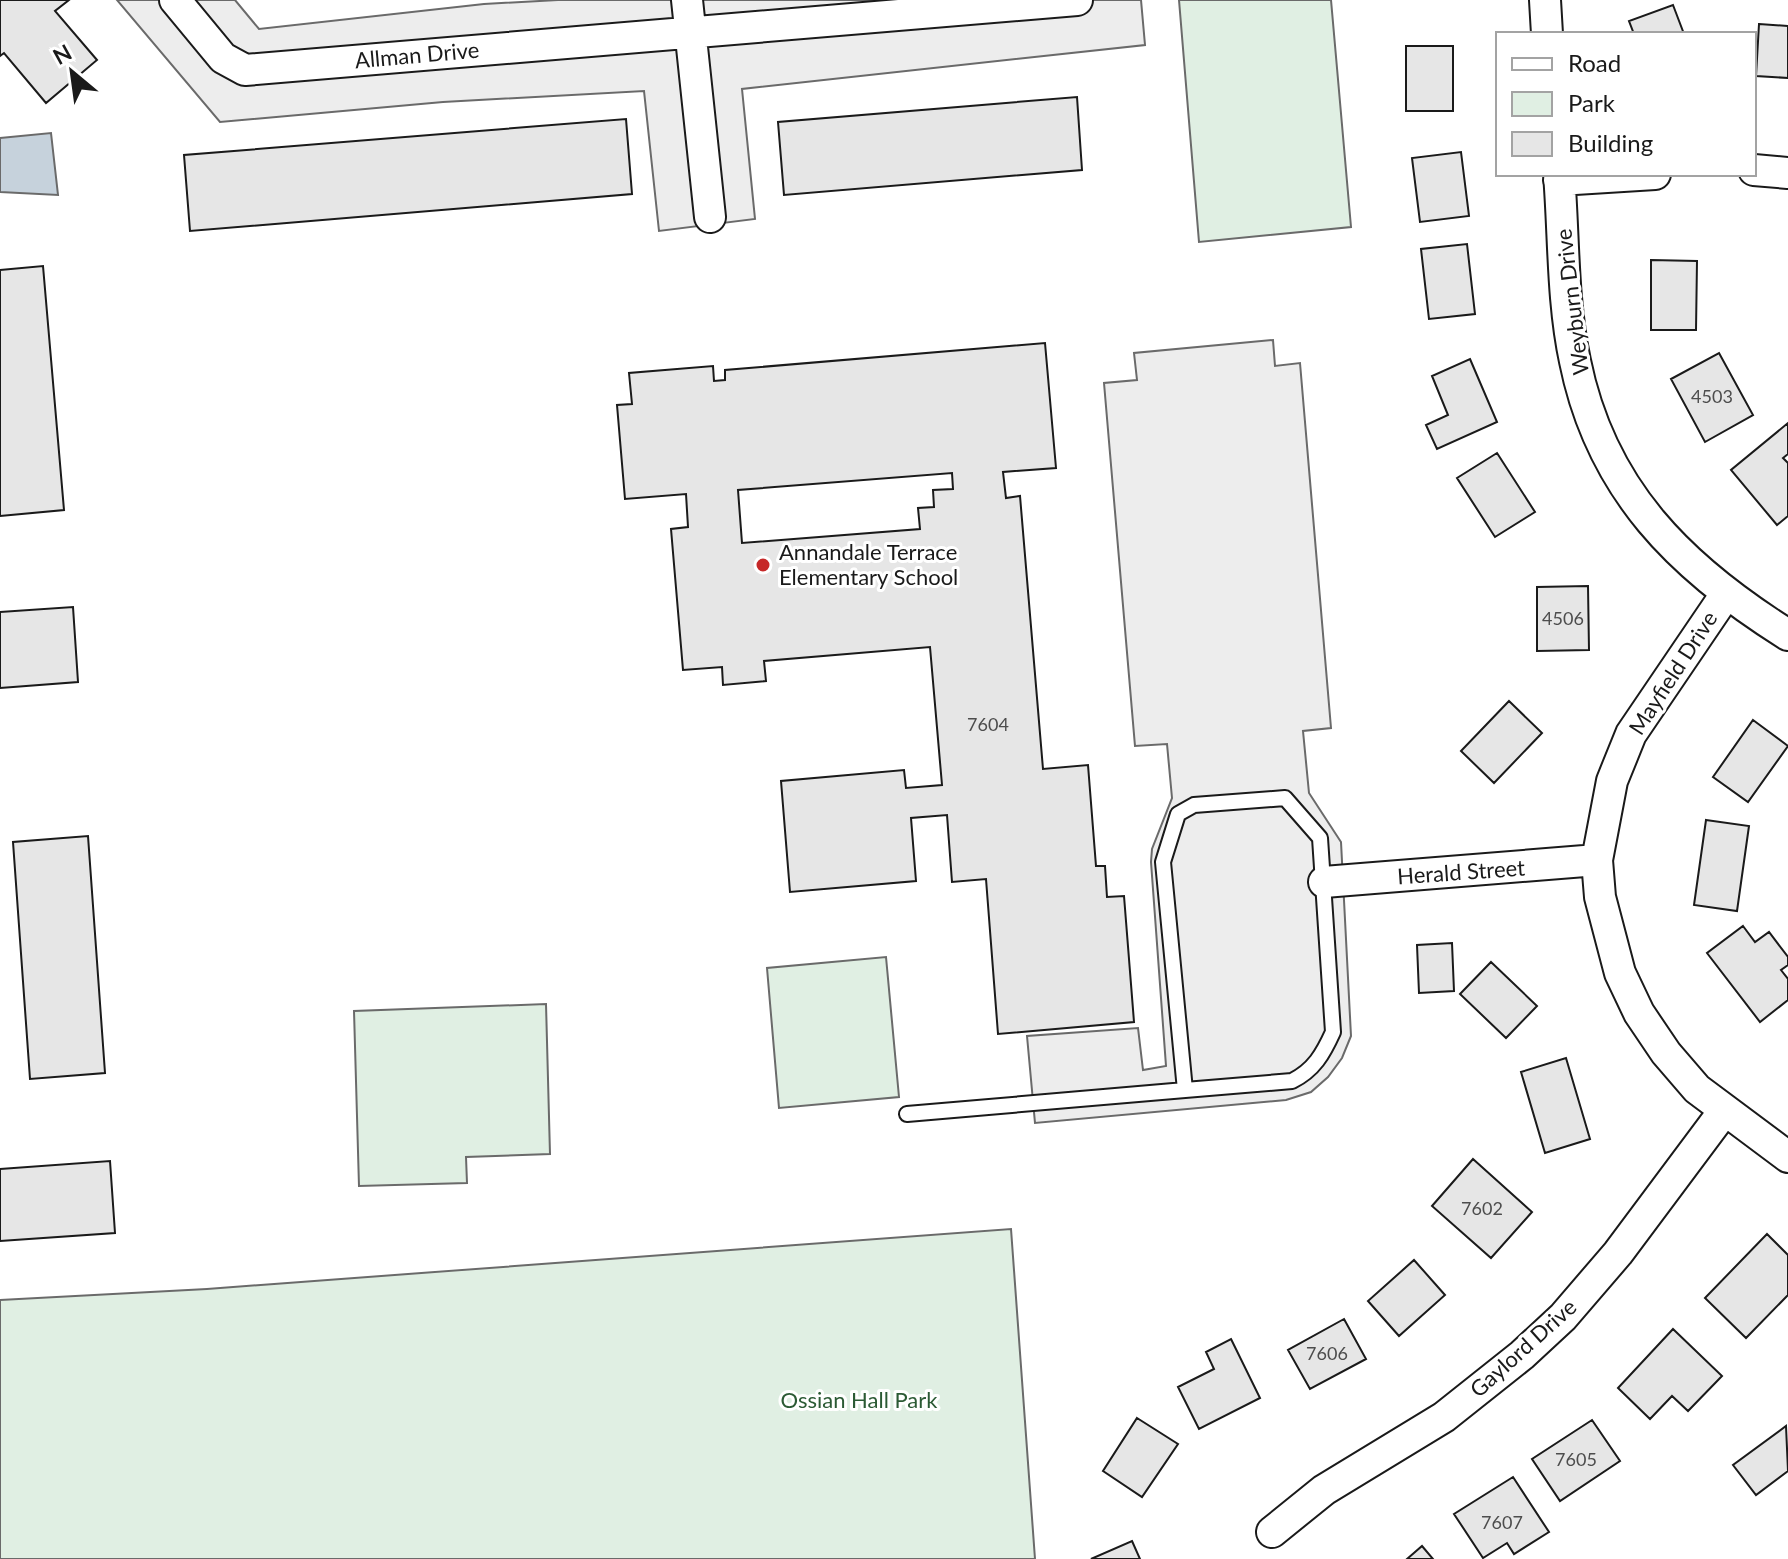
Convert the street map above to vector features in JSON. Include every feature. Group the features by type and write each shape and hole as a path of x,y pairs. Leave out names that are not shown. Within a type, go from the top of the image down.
{"street":[{"name":"Allman Drive","path":"175,0 223,58 245,70 1077,0"},
{"path":"687,0 710,217"},
{"path":"1545,0 1547,32"},
{"path":"1756,170 1788,173"},
{"path":"1559,177 1591,176"},
{"name":"Weyburn Drive","path":"1559,177 1575,361 1592,422 1617,472 1644,514 1695,569 1726,594 1788,635"},
{"name":"Mayfield Drive","path":"1726,594 1631,734 1612,781 1597,860 1600,897 1620,973 1639,1013 1666,1053 1697,1089 1788,1157"},
{"name":"Herald Street","path":"1324,882 1597,860"},
{"name":"Gaylord Drive","path":"1272,1532 1324,1490 1444,1417 1522,1355 1563,1317 1618,1253 1724,1111"}],"lane":[{"path":"907,1114 1292,1081 1306,1074 1322,1056 1333,1032 1324,882 1320,838 1285,798 1194,805 1178,814 1163,862 1185,1090"}],"green space":[{"path":"1179,0 1331,0 1351,227 1199,242"},
{"path":"886,957 899,1097 779,1108 767,968"},
{"path":"546,1004 550,1154 466,1157 467,1183 359,1186 354,1011"},
{"name":"Ossian Hall Park","path":"1011,1229 1035,1559 0,1559 0,1300 207,1289"}],"shaded area":[{"path":"117,0 235,0 259,29 484,4 558,0 1141,0 1145,45 742,89 755,219 659,231 644,91 443,102 220,122"},
{"path":"51,133 58,195 0,192 0,138"},
{"path":"1273,340 1275,366 1300,363 1331,728 1303,731 1309,793 1341,842 1351,1036 1342,1058 1328,1077 1311,1092 1286,1100 1035,1123 1027,1036 1138,1028 1143,1070 1166,1066 1151,862 1152,849 1172,798 1167,744 1135,746 1104,383 1137,380 1134,353"}],"building":[{"path":"0,0 69,0 55,11 97,60 46,103 4,53 0,56"},
{"path":"1673,5 1683,32 1633,32 1629,21"},
{"path":"1759,24 1788,26 1788,78 1756,76"},
{"path":"1406,46 1453,46 1453,111 1406,111"},
{"path":"1077,97 1082,170 784,195 778,122"},
{"path":"626,119 632,194 190,231 184,155"},
{"path":"1461,152 1469,216 1420,222 1412,158"},
{"path":"1467,244 1475,314 1429,319 1421,249"},
{"path":"1651,260 1697,261 1696,330 1651,330"},
{"path":"43,266 64,510 0,516 0,270"},
{"path":"1045,343 1056,468 1003,472 1006,498 1020,496 1043,769 1088,765 1096,866 1105,866 1107,897 1124,896 1134,1022 998,1034 986,879 952,882 947,815 911,818 916,881 790,892 781,781 904,770 906,788 942,785 930,647 764,661 766,681 723,685 722,667 683,670 671,529 688,527 686,494 625,499 617,405 632,404 629,373 713,366 714,381 725,380 725,370","holes":["952,473 953,489 933,490 934,507 918,508 920,529 742,543 738,490"]},
{"path":"1719,353 1753,415 1705,442 1671,379"},
{"path":"1470,359 1497,422 1437,449 1426,425 1448,415 1432,376"},
{"path":"1788,423 1788,454 1783,458 1788,463 1788,516 1777,525 1731,470"},
{"path":"1497,453 1535,512 1495,537 1457,478"},
{"path":"1588,586 1589,650 1537,651 1537,587"},
{"path":"73,607 78,682 0,688 0,612"},
{"path":"1509,701 1542,733 1494,783 1461,751"},
{"path":"1753,720 1788,746 1748,802 1713,777"},
{"path":"1706,820 1749,826 1737,911 1694,905"},
{"path":"88,836 105,1073 30,1079 13,842"},
{"path":"1743,926 1755,942 1769,932 1788,957 1788,965 1781,970 1788,979 1788,1000 1760,1022 1707,953"},
{"path":"1452,943 1454,991 1419,993 1417,945"},
{"path":"1491,962 1537,1006 1506,1038 1460,994"},
{"path":"1566,1058 1590,1139 1545,1153 1521,1072"},
{"path":"1473,1159 1532,1212 1491,1258 1432,1206"},
{"path":"110,1161 115,1233 0,1241 0,1169"},
{"path":"1767,1234 1788,1255 1788,1295 1746,1338 1705,1298"},
{"path":"1414,1260 1445,1295 1399,1336 1368,1301"},
{"path":"1344,1319 1366,1359 1310,1389 1288,1350"},
{"path":"1673,1329 1722,1376 1688,1411 1672,1396 1650,1419 1618,1388"},
{"path":"1231,1339 1260,1398 1199,1429 1178,1387 1214,1369 1206,1352"},
{"path":"1137,1418 1178,1444 1142,1497 1103,1471"},
{"path":"1592,1420 1620,1461 1560,1501 1532,1459"},
{"path":"1786,1426 1788,1471 1756,1495 1733,1465"},
{"path":"1513,1477 1549,1532 1514,1554 1507,1543 1483,1558 1454,1514"},
{"path":"1132,1541 1140,1559 1091,1559"},
{"path":"1422,1546 1433,1559 1407,1559"}],"place":[{"name":"Annandale Terrace Elementary School","path":"763,565"}]}
